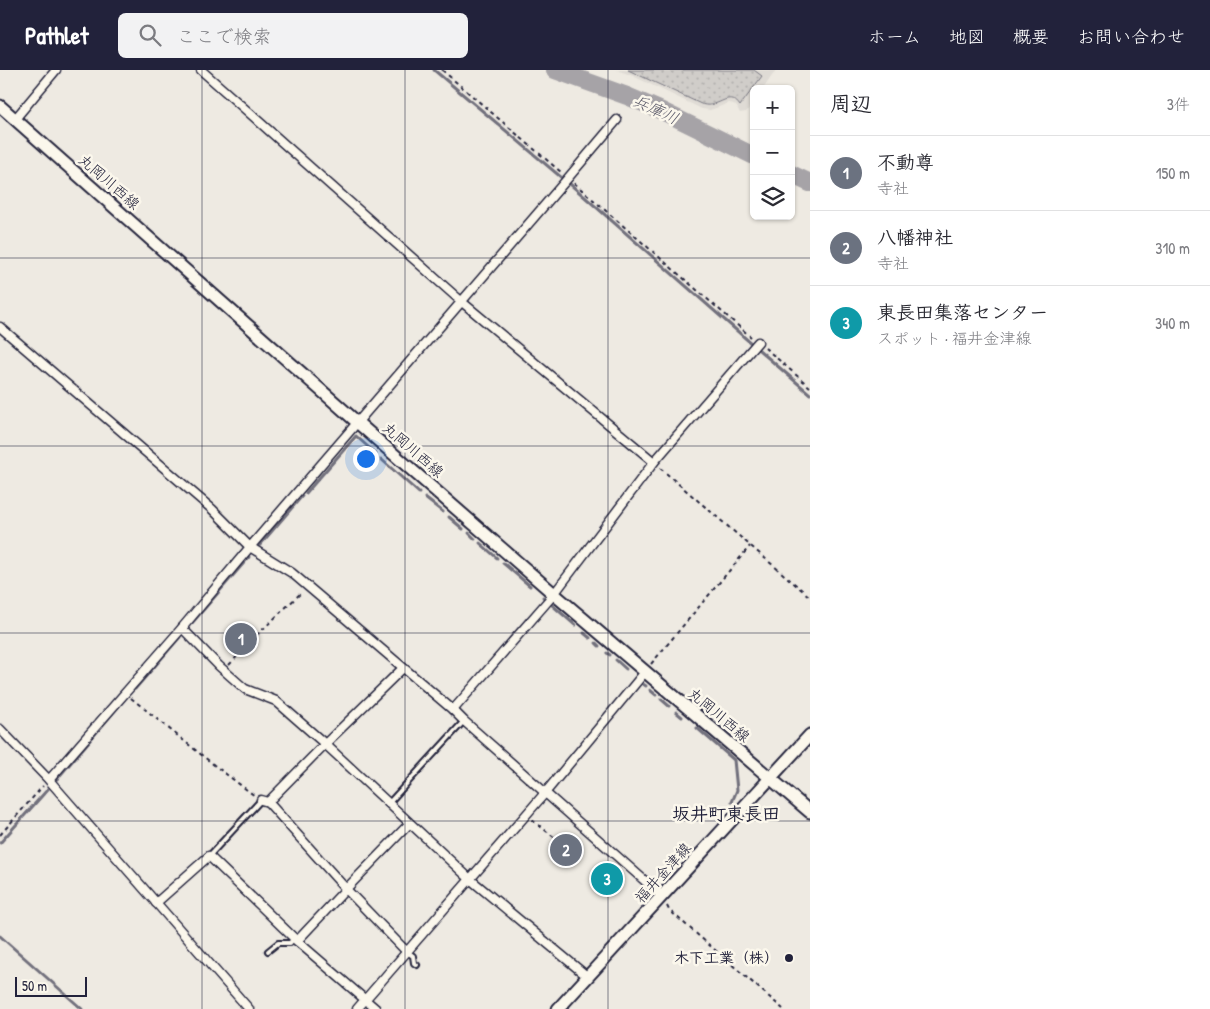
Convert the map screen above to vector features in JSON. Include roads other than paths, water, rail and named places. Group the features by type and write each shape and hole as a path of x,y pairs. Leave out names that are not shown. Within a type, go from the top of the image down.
{"main road":[{"name":"丸岡川西線","path":"0,106 554,594 810,812"},
{"name":"福井金津線","path":"558,1009 810,735"}],"street":[{"path":"15,119 56,70"},
{"path":"201,70 462,302 654,462"},
{"path":"48,780 182,628 617,120"},
{"path":"0,327 212,509 250,547 292,573 453,710 662,896"},
{"path":"453,710 554,594 654,462 758,342"},
{"path":"182,628 245,689 276,701 470,879 588,977"},
{"path":"403,668 265,801 406,951"},
{"path":"357,1009 545,793 645,672"},
{"path":"0,729 48,780 250,1009"},
{"path":"295,939 409,824"},
{"path":"156,902 210,856 295,939 376,1009"}],"lane":[{"path":"388,804 464,721"},
{"path":"210,856 265,801"},
{"path":"268,951 278,943 290,943 295,939"},
{"path":"406,951 413,956 414,963 417,965"}],"waterway":[{"path":"434,70 562,178"},
{"name":"兵庫川","path":"555,70 662,111 750,154"},
{"name":"兵庫川","path":"793,175 810,183"},
{"path":"570,184 752,344"},
{"path":"759,350 810,394"},
{"path":"306,493 356,436 376,454"},
{"path":"381,459 419,493"},
{"path":"260,545 302,496"},
{"path":"425,498 443,512"},
{"path":"449,517 463,529"},
{"path":"469,533 475,539"},
{"path":"480,543 497,558"},
{"path":"192,623 249,557"},
{"path":"503,563 530,586"},
{"path":"543,597 575,625"},
{"path":"584,633 590,638"},
{"path":"135,689 180,637"},
{"path":"596,643 599,646"},
{"path":"616,660 626,669"},
{"path":"650,690 656,695"},
{"path":"661,699 669,706"},
{"path":"57,779 124,700"},
{"path":"676,712 682,717"},
{"path":"697,728 734,760 737,790 732,802"},
{"path":"0,843 48,789"},
{"path":"0,936 82,1009"}],"place":[{"name":"不動尊","path":"241,639"},
{"name":"八幡神社","path":"566,850"},
{"name":"東長田集落センター","path":"607,879"},
{"name":"木下工業（株）","path":"789,958"}],"district":[{"name":"坂井町東長田","path":"726,814"}]}
